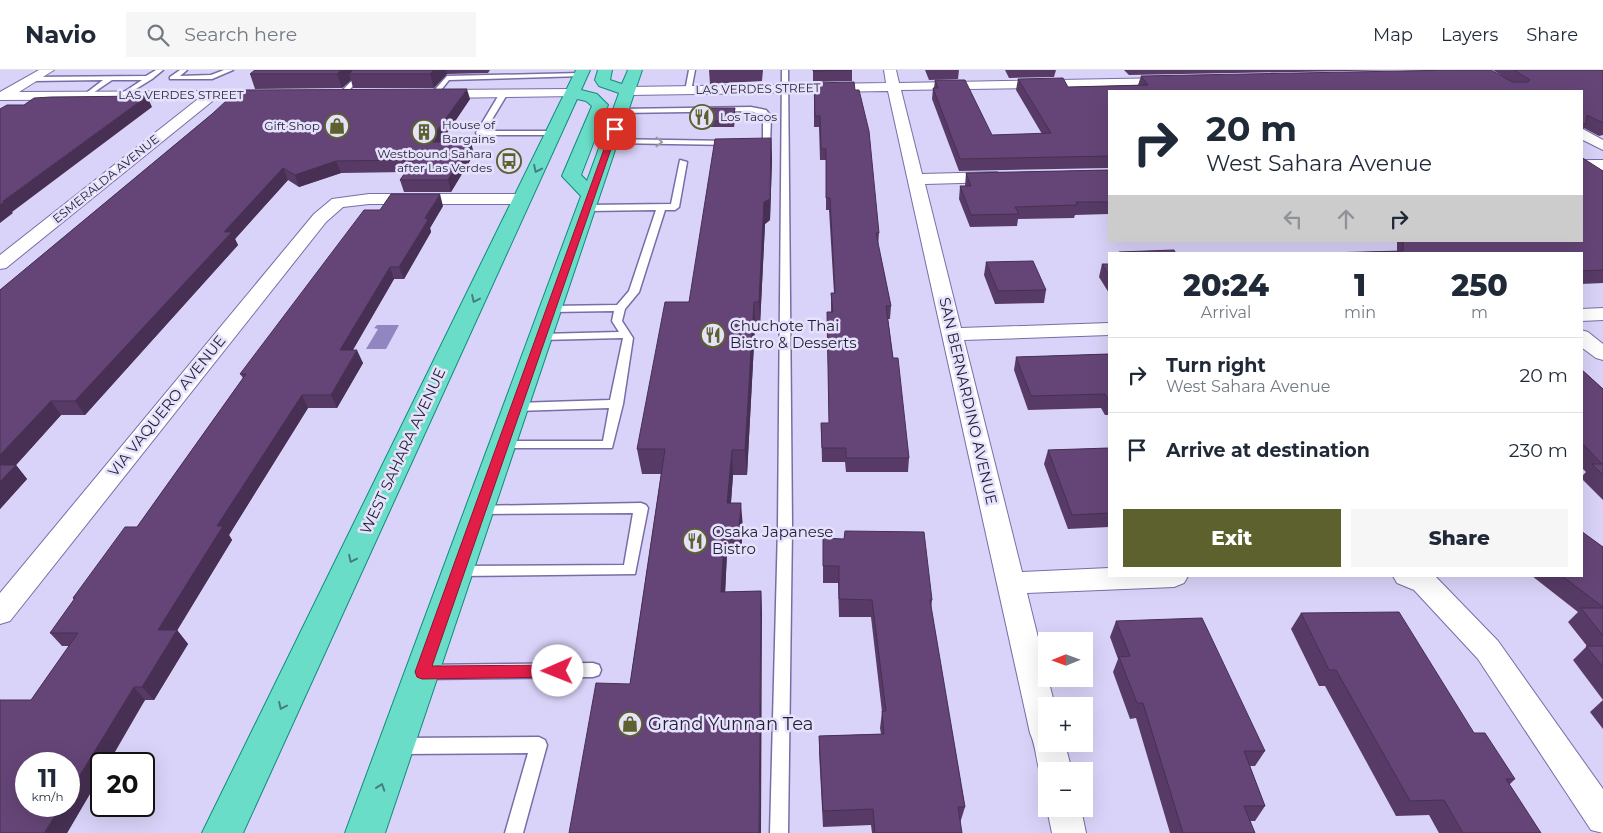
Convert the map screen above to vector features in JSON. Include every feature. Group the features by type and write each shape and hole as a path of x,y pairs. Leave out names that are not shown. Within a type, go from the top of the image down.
{"main road":[{"path":"605,70 602,80 604,83 628,91"},
{"path":"365,833 635,70"},
{"name":"WEST SAHARA AVENUE","path":"224,832 582,72"},
{"path":"572,93 591,97 600,105 571,176 589,202"}],"street":[{"path":"1,96 48,70"},
{"path":"1089,70 1098,83"},
{"name":"LAS VERDES STREET","path":"628,91 785,89 892,78 1098,83 1180,82"},
{"name":"SAN BERNARDINO AVENUE","path":"892,78 1038,698"},
{"path":"417,94 572,93"},
{"name":"LAS VERDES STREET","path":"1,96 277,94"},
{"path":"337,94 361,94"},
{"name":"ESMERALDA AVENUE","path":"0,264 212,95"},
{"path":"1583,133 1603,146"},
{"path":"1583,165 1603,165"},
{"path":"916,179 1010,177"},
{"name":"VIA VAQUERO AVENUE","path":"0,613 320,218 338,203 369,199 523,198"},
{"path":"1583,315 1603,314"},
{"path":"952,334 1108,329"},
{"path":"1583,338 1603,354"},
{"path":"1012,583 1151,577"},
{"path":"1415,579 1488,650 1603,818"},
{"path":"1066,817 1069,833"}],"lane":[{"path":"123,95 160,70"},
{"path":"172,78 184,70"},
{"path":"33,79 212,77 230,70"},
{"path":"337,94 366,70"},
{"path":"688,91 692,70"},
{"path":"779,833 785,527 785,70"},
{"path":"435,94 447,78 524,73 582,72"},
{"path":"524,73 480,133 554,133"},
{"path":"87,95 112,78"},
{"path":"621,111 751,109 763,112 767,116 767,144"},
{"path":"610,141 738,143"},
{"path":"757,144 784,144"},
{"path":"589,202 675,207 683,162"},
{"path":"502,445 608,445 628,338 617,321 620,308 634,292 661,207"},
{"path":"551,310 620,308"},
{"path":"541,338 626,335"},
{"path":"516,407 617,404"},
{"path":"458,571 630,570 641,508 480,509"},
{"path":"422,672 594,670"},
{"path":"396,746 539,745 514,833"}],"shaded area":[{"path":"377,325 399,325 386,349 366,349 378,329 374,328"}],"building":[{"path":"255,70 341,70 337,74 250,74"},
{"path":"353,70 434,70 430,74 349,74"},
{"path":"813,70 852,70 813,71"},
{"path":"1491,70 1512,82 1528,82 1530,80 1514,70 1603,70 1603,123 1587,115 1586,124 1583,124 1583,90 1108,90 1108,156 960,159 933,88 938,88 935,80 965,80 992,135 1051,133 1018,79 1063,78 1068,87 1148,85 1141,76"},
{"path":"854,82 855,90 859,90 869,131 879,233 876,233 891,306 886,306 893,358 898,358 909,458 846,458 846,448 822,448 821,423 829,423 827,312 833,312 831,293 835,293 830,198 826,198 826,149 821,149 820,116 815,116 814,83"},
{"path":"467,89 429,142 471,142 448,180 400,180 414,160 336,161 295,175 283,168 224,232 232,232 75,401 51,401 0,455 0,290 212,114 238,90"},
{"path":"147,96 0,205 0,109 7,105 24,105 34,98"},
{"path":"708,108 735,108 733,121 708,121"},
{"path":"771,138 770,199 764,202 759,302 754,302 745,450 732,450 727,503 741,503 739,528 725,528 721,592 761,591 759,833 569,833 596,683 630,684 665,449 637,449 665,302 689,302 715,139"},
{"path":"1583,158 1603,171 1603,270 1583,271 1583,252 1364,252 1403,251 1403,242 1583,242"},
{"path":"1108,170 1108,202 1076,202 1077,205 1015,207 1019,214 971,215 960,186 971,186 966,173"},
{"path":"391,194 440,194 425,218 428,220 399,267 390,267 340,350 357,350 331,395 302,395 217,526 223,526 158,630 177,630 142,687 134,687 94,752 90,752 90,759 80,775 80,752 15,752 15,817 54,817 44,833 0,833 0,700 31,700 78,633 50,633 75,598 73,598 125,527 137,527 246,374 240,374 364,210 380,210"},
{"path":"1174,250 1175,252 1119,252"},
{"path":"1033,261 1046,290 998,291 986,262"},
{"path":"1102,264 1108,264 1108,273"},
{"path":"1108,354 1108,399 1105,394 1031,396 1016,357"},
{"path":"1583,371 1603,389 1603,475 1592,464 1602,464 1583,444"},
{"path":"1108,448 1108,513 1072,515 1048,450"},
{"path":"0,465 16,465 0,482"},
{"path":"845,531 924,532 932,600 930,600 965,807 958,807 962,833 875,833 873,809 823,811 819,736 884,734 882,711 886,711 872,600 839,599 839,566 823,566 823,538 844,539"},
{"path":"1583,532 1603,547 1603,607 1563,577 1583,577"},
{"path":"1581,608 1603,608 1603,636"},
{"path":"1399,612 1474,733 1485,733 1515,779 1506,779 1541,833 1463,833 1444,800 1410,801 1336,670 1329,670 1301,613"},
{"path":"1202,618 1265,751 1244,751 1265,806 1244,806 1255,833 1183,833 1143,703 1137,703 1119,657 1130,656 1116,621"},
{"path":"1586,646 1603,646 1603,667"}],"place":[{"name":"Los Tacos","path":"702,117"},
{"name":"Gift Shop","path":"337,126"},
{"name":"House of Bargains","path":"424,132"},
{"name":"Westbound Sahara after Las Verdes","path":"509,161"},
{"name":"Chuchote Thai Bistro & Desserts","path":"713,335"},
{"name":"Osaka Japanese Bistro","path":"695,541"},
{"name":"Grand Yunnan Tea","path":"630,724"}],"route":[{"path":"558,671 422,672 615,129"}]}
